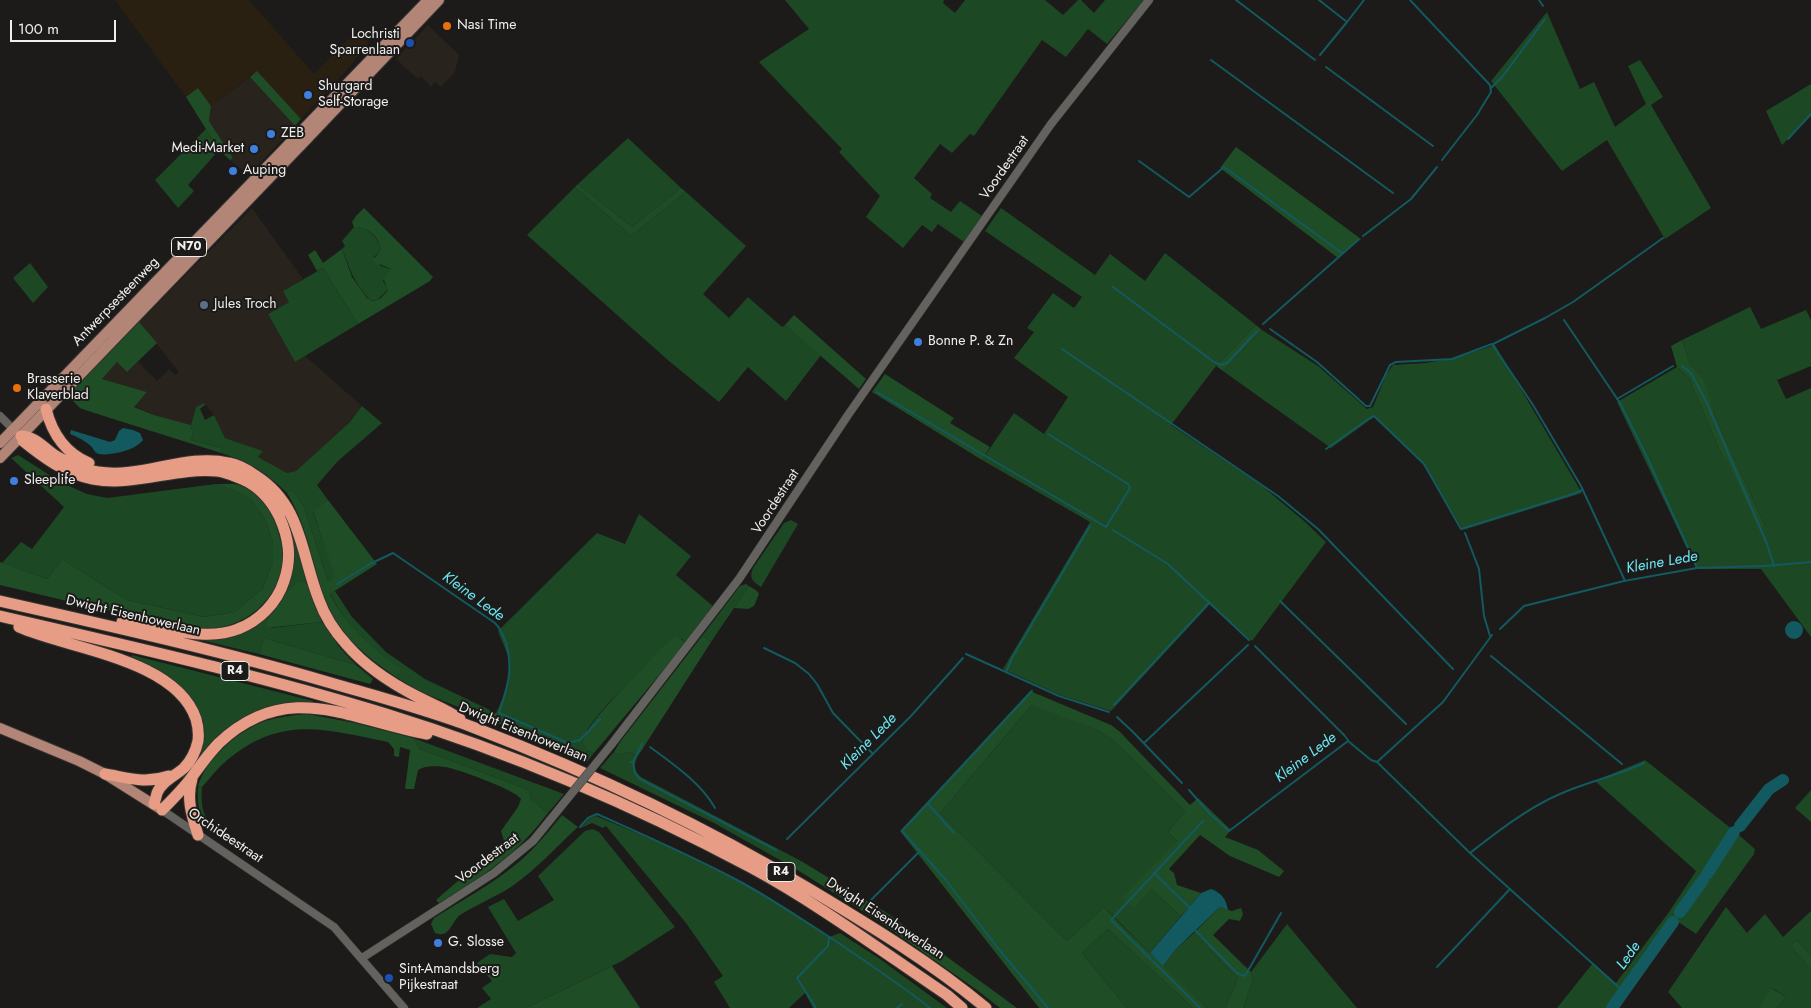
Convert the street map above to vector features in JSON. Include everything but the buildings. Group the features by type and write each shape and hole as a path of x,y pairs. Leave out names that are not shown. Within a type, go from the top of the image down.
{"highway":[{"path":"46,409 58,438 70,452 80,459 116,472"},
{"path":"17,432 82,468 99,472 116,472 205,460 240,466 266,482 278,493 296,523 319,601 327,619 347,645 377,672 474,728"},
{"path":"17,432 22,441 54,464 92,479 116,482 186,472 210,470 225,472 250,483 265,494 275,508 285,528 289,548 288,569 282,588 272,604 250,624 235,631 210,634 126,622 98,623"},
{"name":"Dwight Eisenhowerlaan","path":"0,601 216,651 387,699 474,728 575,769 655,804 752,854 838,906 953,981 986,1008"},
{"path":"0,617 22,628 128,661 156,675 178,692 194,712 198,727 198,741 192,758 157,792 158,807"},
{"name":"Dwight Eisenhowerlaan","path":"0,617 218,666 388,715 465,741 560,777 652,818 754,869 834,918 947,995 962,1008"},
{"path":"158,807 194,774 205,759 231,733 250,721 268,713 285,709 303,707 328,709 412,731 465,741"},
{"path":"105,774 155,781 173,775"},
{"path":"194,774 189,789 190,807 198,835"}],"main road":[{"name":"Antwerpsesteenweg","path":"0,458 17,432 242,198 377,51 428,0"},
{"name":"Antwerpsesteenweg","path":"242,198 307,139 439,0"},
{"name":"Antwerpsesteenweg","path":"0,443 46,409 133,311"},
{"name":"Orchideestraat","path":"0,728 79,761 105,774 158,807"}],"street":[{"name":"Voordestraat","path":"362,958 494,873 533,840 611,745 739,579 853,408 1051,124 1149,0"},
{"path":"0,416 17,432"},
{"name":"Orchideestraat","path":"158,807 334,926 404,1008"}],"shaded area":[{"path":"115,0 249,0 314,74 357,31 369,43 346,71 301,119 257,71 211,106 198,89 186,97"},
{"path":"428,25 459,55 455,72 441,87 435,82 431,87 421,76 418,79 396,59"},
{"path":"250,77 295,126 249,175 230,160 233,158 209,121 211,106"},
{"path":"252,208 303,279 283,291 290,302 268,314 295,362 305,356 362,406 350,422 296,471 287,473 257,457 263,451 225,438 214,415 204,403 196,407 191,425 154,415 134,406 147,392 102,379 117,362 127,372 138,362 157,381 169,369 175,375 179,372 139,322"}],"green space":[{"path":"785,0 944,0 943,3 955,13 965,0 1045,0 1063,15 1078,0 1081,0 1094,13 1105,0 1144,0 1107,44 1088,29 1066,57 1042,40 974,136 970,134 952,153 940,144 914,178 932,194 930,198 951,212 960,201 982,216 964,242 938,224 932,232 922,225 903,248 866,217 880,196 839,152 842,149 759,62 809,29"},
{"path":"1547,12 1580,89 1594,82 1615,127 1646,104 1628,66 1640,60 1663,97 1651,105 1711,208 1665,239 1607,140 1562,171 1491,81"},
{"path":"257,71 301,119 295,126 250,77"},
{"path":"1811,84 1811,116 1782,145 1766,111"},
{"path":"198,88 211,106 209,121 233,158 230,160 219,150 186,97"},
{"path":"206,129 219,150 188,185 194,191 178,208 155,180"},
{"path":"628,138 681,188 632,227 578,184"},
{"path":"1236,147 1361,239 1338,258 1220,168"},
{"path":"578,184 632,227 681,188 686,192 631,236 575,187"},
{"path":"575,187 631,236 686,192 746,246 703,294 729,318 748,297 782,327 785,325 821,355 786,401 748,367 719,402 669,361 527,235"},
{"path":"364,208 433,277 430,281 358,324 323,268 317,271 308,255 315,250 323,263 342,249 352,277 367,298 373,301 381,298 388,290 384,279 391,269 372,261 380,251 378,241 372,233 359,227 354,227 352,222"},
{"path":"1001,208 1095,275 1110,254 1145,281 1165,253 1256,325 1216,366 1171,425 1262,486 1326,542 1252,641 1210,604 1111,711 1060,695 1003,669 1090,522 982,460 1014,413 1044,434 1068,397 1014,358 1034,332 1027,328 1053,293 1074,308 1082,297 985,231"},
{"path":"354,227 359,227 372,233 380,251 374,257 381,266 391,269 383,281 388,289 375,300 369,299 359,286 342,249 345,246 342,241"},
{"path":"30,263 48,287 33,303 13,278"},
{"path":"323,268 358,324 295,362 268,314 289,302 283,291"},
{"path":"1750,307 1761,329 1806,310 1811,320 1811,366 1777,380 1786,399 1811,388 1811,637 1761,569 1697,569 1617,402 1677,367 1689,378 1723,458 1726,457 1758,528 1765,526 1714,414 1701,375 1690,364 1682,340"},
{"path":"794,315 866,379 859,389 785,325"},
{"path":"139,322 157,343 127,372 117,362 102,379 147,392 134,407 154,415 191,425 193,434 191,440 222,448 221,453 88,411 80,408 72,400 72,391 75,387"},
{"path":"1256,325 1262,330 1223,371 1216,366"},
{"path":"1262,330 1318,366 1367,409 1373,407 1386,375 1393,365 1425,363 1459,357 1495,345 1582,493 1463,530 1428,470 1412,452 1374,417 1331,448 1223,371"},
{"path":"1682,340 1690,364 1701,375 1707,388 1714,414 1765,526 1758,529 1726,458 1723,458 1689,378 1677,367 1671,346"},
{"path":"885,374 954,418 950,423 990,447 982,460 872,392"},
{"path":"204,403 205,405 200,409 205,420 214,415 225,438 263,451 258,457 287,473 296,471 350,422 362,406 382,423 338,461 317,485 328,500 313,512 336,577 328,581 304,507 292,490 287,493 272,479 257,469 221,453 222,448 191,440 193,434 191,425 196,407"},
{"path":"18,455 62,483 87,494 107,498 216,484 236,491 250,499 264,517 273,542 273,562 263,588 235,612 204,617 127,600 62,559 47,579 2,563 21,542 32,549 64,507 11,458"},
{"path":"216,484 239,485 246,487 257,495 267,506 274,519 283,550 282,567 274,590 258,609 237,622 218,628 195,627 101,609 0,585 0,562 47,579 62,559 127,600 204,617 235,612 263,588 273,562 273,542 264,517 250,499 236,491"},
{"path":"292,490 304,507 328,581 335,577 313,511 328,500 377,564 330,594 344,617 361,636 401,669 396,677 370,658 346,636 334,619 323,594 303,528 287,493"},
{"path":"276,496 295,536 306,582 297,582 292,586 271,628 322,622 340,648 356,665 264,638 259,654 205,641 206,639 224,639 257,627 257,624 289,582"},
{"path":"639,514 691,556 676,575 714,607 686,643 682,639 611,700 589,729 582,742 586,750 594,753 587,762 421,692 396,677 400,669 360,636 336,605 330,593 335,591 352,617 386,652 425,679 496,713 510,675 508,656 498,631 597,533 625,544"},
{"path":"791,520 798,524 761,587 752,579 753,568 784,523"},
{"path":"297,582 306,582 322,622 266,628 267,621 292,586"},
{"path":"746,584 749,586 711,642 702,636 740,586"},
{"path":"749,586 759,594 754,606 748,609 734,608"},
{"path":"702,636 711,642 638,756 630,752 617,755 614,752 620,742"},
{"path":"675,637 686,643 594,753 586,750 582,742 593,723 659,651"},
{"path":"264,638 356,665 373,679 370,684 259,654"},
{"path":"132,655 313,701 313,703 268,708 184,779 182,777 200,718 131,658"},
{"path":"1030,691 1111,725 1190,805 1198,798 1231,830 1225,837 1258,850 1284,871 1279,877 1230,856 1200,835 1169,869 1174,873 1177,885 1201,893 1181,916 1151,889 1134,908 1122,898 1177,841 1168,832 1185,811 1114,741 1097,730 1032,705 940,813 1067,941 1104,907 1207,1008 1193,1008 1108,929 1082,953 1127,1008 1039,1008 900,831"},
{"path":"1033,704 1097,730 1114,741 1185,811 1168,832 1177,841 1151,889 1181,916 1150,953 1104,907 1067,941 940,813"},
{"path":"307,714 355,723 413,738 420,749 529,790 531,799 548,813 526,839 503,860 439,903 436,900 504,841 501,831 518,807 521,799 517,795 498,785 438,766 418,770 414,789 405,789 410,750 400,747 399,757 394,756 394,749 388,742 346,733 307,729 269,735 251,744 227,760 202,787 198,786 208,766 216,756 224,747 244,732 265,721"},
{"path":"413,738 564,794 548,813 531,799 529,790 420,749"},
{"path":"614,752 617,755 630,752 638,756 635,768 643,778 801,861 796,869 714,823 600,768"},
{"path":"1645,760 1733,830 1755,849 1754,854 1696,934 1677,921 1616,1008 1557,1008 1593,963 1616,983 1669,912 1696,871 1595,781"},
{"path":"198,786 202,787 202,805 205,814 215,829 210,833 200,811"},
{"path":"1811,790 1811,822 1795,808"},
{"path":"562,815 578,827 537,866 511,887 460,915 444,934 435,933 431,924 434,918 500,877 520,861"},
{"path":"596,816 704,863 761,894 829,937 840,933 880,959 947,1008 813,1008 805,993 789,1008 730,1008 714,982 723,976 686,923 606,826 603,828 592,823 581,828 589,819"},
{"path":"592,829 599,832 675,927 622,961 526,1008 477,1008 491,999 482,988 492,981 477,963 490,954 512,957 516,953 488,907 504,899 518,921 554,900 538,876 585,831"},
{"path":"801,861 887,913 1017,1008 1000,1008 880,922 796,869"},
{"path":"1220,907 1232,911 1241,908 1243,914 1240,921 1229,919 1213,935 1251,972 1253,979 1243,1008 1225,1008 1238,978 1194,933"},
{"path":"1726,907 1747,933 1765,914 1783,937 1811,911 1811,956 1797,940 1791,946 1811,970 1811,1008 1777,1008 1786,997 1772,988 1758,1008 1682,1008 1668,992"},
{"path":"1287,924 1357,1008 1243,1008 1253,979 1251,972"},
{"path":"1108,929 1193,1008 1127,1008 1082,953"},
{"path":"1194,933 1238,978 1225,1008 1207,1008 1163,966 1175,950"},
{"path":"1797,940 1811,956 1811,970 1791,946"},
{"path":"612,966 640,1008 526,1008"},
{"path":"1771,988 1786,997 1777,1008 1758,1008"}],"water":[{"path":"123,428 140,433 143,440 135,447 123,452 110,454 95,452 86,442 70,434 71,430 110,442 115,440 119,431"},
{"path":"1790,621 1798,621 1803,626 1801,637 1790,639 1785,634 1785,626"},
{"path":"1211,889 1223,897 1228,910 1220,907 1175,950 1163,966 1150,953 1201,893"}],"waterway":[{"path":"1236,0 1315,60"},
{"path":"1319,0 1347,22 1364,0"},
{"path":"1410,0 1490,85 1491,92 1477,115 1442,160"},
{"path":"1539,0 1543,6"},
{"path":"1491,88 1503,76 1545,19"},
{"path":"1320,55 1347,22"},
{"path":"1211,60 1393,193"},
{"path":"1326,67 1433,146"},
{"path":"1788,139 1811,114"},
{"path":"1139,161 1189,197 1224,167 1342,253"},
{"path":"1363,236 1411,199 1437,167"},
{"path":"1493,344 1573,302 1663,238"},
{"path":"1263,324 1358,240"},
{"path":"1113,287 1214,362 1221,365 1227,363 1257,331"},
{"path":"1564,320 1620,403 1647,457 1697,568"},
{"path":"1270,329 1317,362 1366,406 1370,406 1390,365 1396,362 1452,359 1492,344 1533,405 1581,486 1625,581"},
{"path":"1062,349 1278,496 1318,529 1453,669"},
{"path":"1617,399 1673,366"},
{"path":"1682,366 1691,373 1706,401 1767,544 1774,566"},
{"path":"877,392 1106,527 1130,488 1128,484 1048,434"},
{"path":"1326,449 1374,416 1424,464 1461,529 1582,490"},
{"path":"1006,672 1012,658 1090,526"},
{"path":"1113,530 1168,564 1249,640"},
{"path":"1465,533 1479,569 1484,616 1490,636"},
{"name":"Kleine Lede","path":"337,584 393,553 495,623 499,628 506,643 509,661 507,687 499,713 568,743 580,740 600,719"},
{"name":"Kleine Lede","path":"1500,629 1524,606 1624,581 1697,568 1765,566 1811,562"},
{"path":"1280,601 1406,724"},
{"path":"1114,705 1209,603"},
{"name":"Kleine Lede","path":"1189,790 1210,814 1229,831 1348,741 1371,760 1377,762 1443,702 1492,635"},
{"path":"1144,743 1248,645"},
{"path":"1255,646 1348,740"},
{"path":"764,648 795,663 809,674 817,684 833,713 873,754"},
{"name":"Kleine Lede","path":"966,654 1059,696 1109,712"},
{"path":"1491,656 1622,764"},
{"name":"Kleine Lede","path":"787,839 911,716 963,658"},
{"path":"870,901 920,851 902,831 1032,691"},
{"name":"Kleine Lede","path":"1117,717 1182,783"},
{"path":"633,762 642,744"},
{"path":"650,747 694,782 715,808"},
{"name":"Kleine Lede","path":"631,762 633,762 635,773 640,779 776,850"},
{"path":"1377,762 1470,853 1624,992"},
{"path":"1470,853 1514,820 1548,799 1644,763"},
{"name":"Lede","path":"1740,826 1769,789 1783,780"},
{"path":"928,804 954,833"},
{"path":"580,827 588,818 597,814 720,871 761,893 828,936 930,1008"},
{"path":"1200,1008 1111,920 1203,821"},
{"name":"Lede","path":"1707,874 1734,832"},
{"path":"920,851 945,879 997,947 1048,1008"},
{"path":"1154,873 1190,908"},
{"name":"Lede","path":"1680,912 1703,880"},
{"path":"1437,967 1510,889"},
{"path":"1195,930 1237,973 1245,976 1281,913"},
{"name":"Lede","path":"1612,1008 1673,922"},
{"path":"816,1008 797,978 828,946 829,937"},
{"path":"897,1008 902,1004"}],"place":[{"name":"Nasi Time","path":"447,26"},
{"name":"Lochristi Sparrenlaan","path":"410,43"},
{"name":"Shurgard Self-Storage","path":"308,95"},
{"name":"ZEB","path":"271,134"},
{"name":"Medi-Market","path":"254,149"},
{"name":"Auping","path":"233,171"},
{"name":"Jules Troch","path":"204,305"},
{"name":"Bonne P. & Zn","path":"918,342"},
{"name":"Brasserie Klaverblad","path":"17,388"},
{"name":"Sleeplife","path":"14,481"},
{"name":"G. Slosse","path":"438,943"},
{"name":"Sint-Amandsberg Pijkestraat","path":"389,978"}]}
